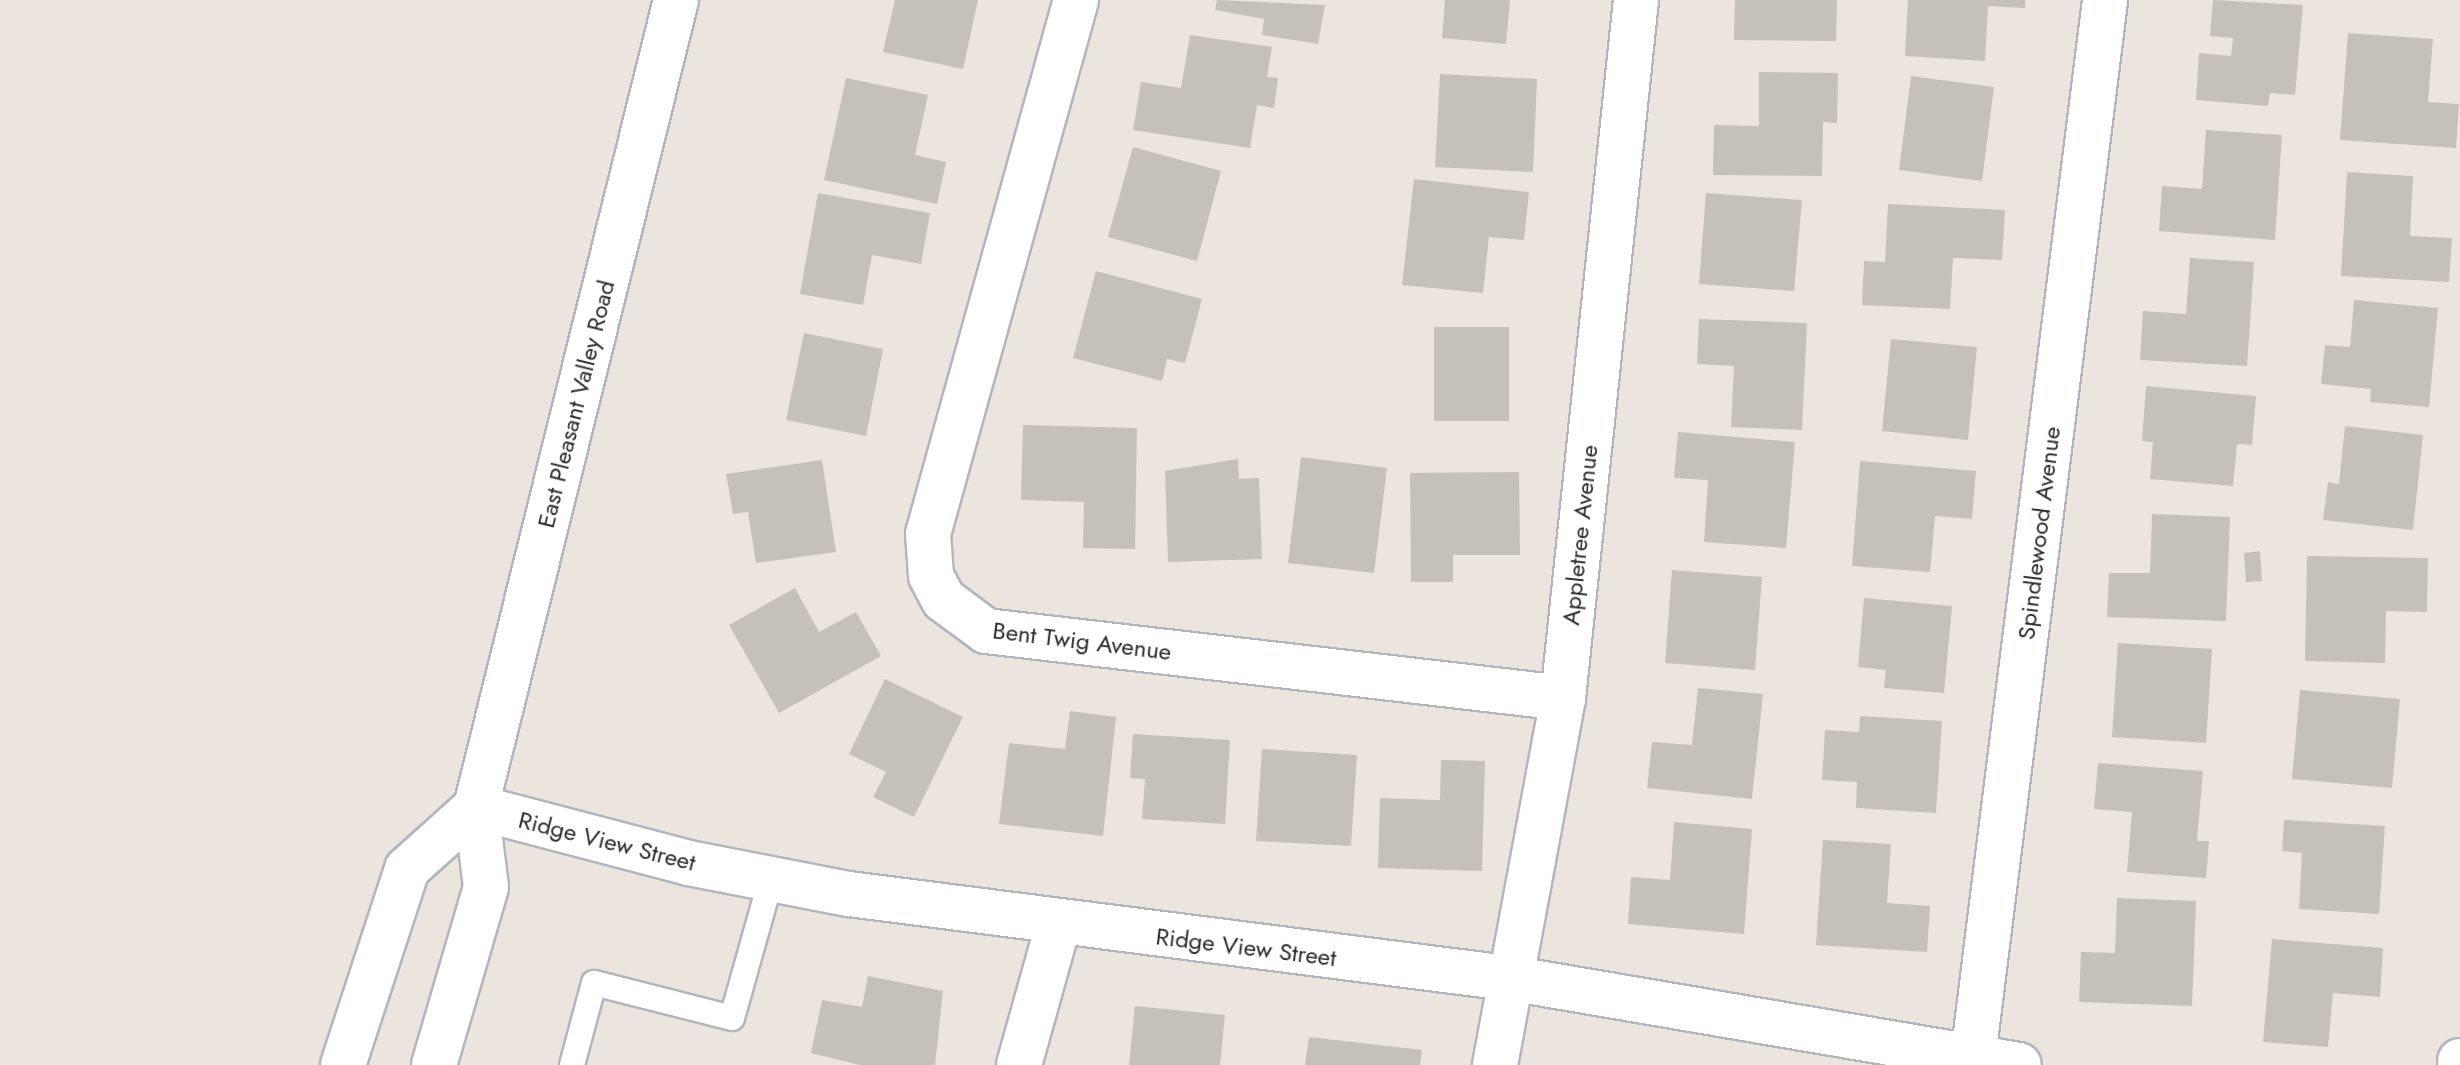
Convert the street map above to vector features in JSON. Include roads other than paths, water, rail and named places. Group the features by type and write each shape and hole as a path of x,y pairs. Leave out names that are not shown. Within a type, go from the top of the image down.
{"street":[{"name":"East Pleasant Valley Road","path":"434,1065 486,887 476,807 676,0"},
{"name":"Bent Twig Avenue","path":"1076,0 928,534 931,576 944,600 986,631 1563,698"},
{"name":"Appletree Avenue","path":"1495,1065 1515,979 1563,698 1636,0"},
{"name":"Spindlewood Avenue","path":"1973,1061 2105,0"},
{"name":"Ridge View Street","path":"476,807 771,879 1058,925 1515,979 1973,1061 2019,1065"},
{"path":"343,1065 407,869 476,807"},
{"path":"1019,1065 1058,925"}],"lane":[{"path":"572,1065 594,983 732,1018 771,879"}]}
